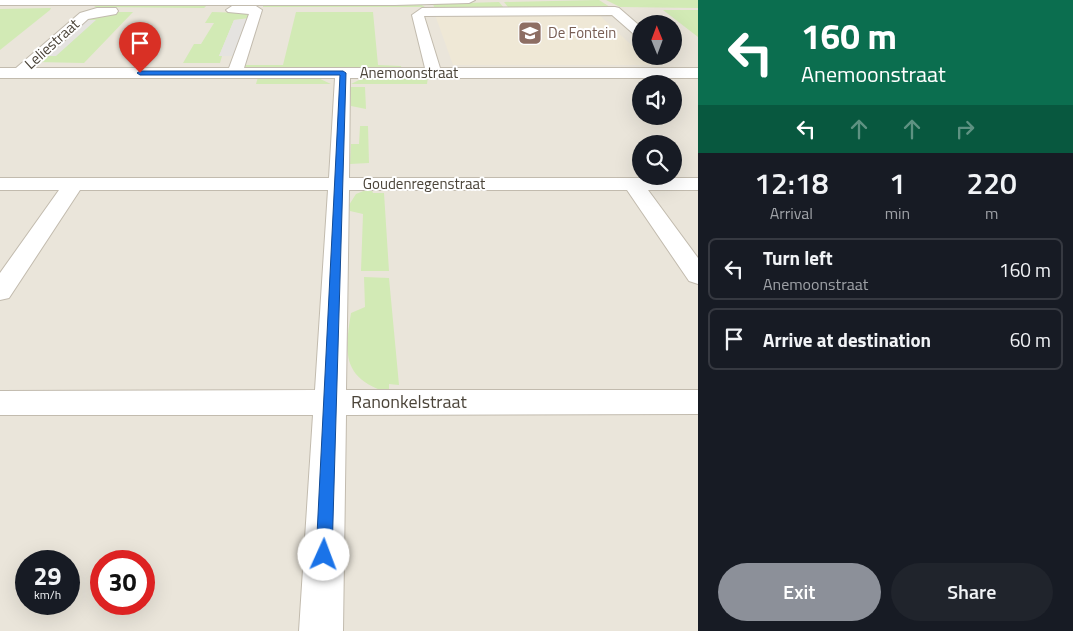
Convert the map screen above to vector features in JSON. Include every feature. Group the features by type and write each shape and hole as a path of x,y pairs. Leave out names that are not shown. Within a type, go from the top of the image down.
{"street":[{"path":"0,2 469,0"},
{"name":"Leliestraat","path":"20,73 84,16 97,12 256,10 235,73"},
{"path":"434,73 418,14 422,12 615,11 632,25"},
{"path":"681,65 694,73"},
{"name":"Anemoonstraat","path":"0,73 694,73"},
{"path":"321,631 343,73"},
{"name":"Goudenregenstraat","path":"0,184 632,184"},
{"path":"0,292 74,184"},
{"name":"Goudenregenstraat","path":"682,184 698,184"},
{"path":"634,185 698,276"},
{"name":"Ranonkelstraat","path":"0,403 698,402"}],"shaded area":[{"path":"0,0 698,0 698,631 0,631"},
{"name":"De Fontein","path":"434,12 596,12 632,46 632,65 453,65"},
{"path":"249,19 237,56 219,56 234,20"},
{"path":"83,20 96,20 56,56 43,56"}],"green space":[{"path":"599,0 610,7 508,7 504,2"},
{"path":"606,0 698,0 698,8 620,7"},
{"path":"499,2 504,8 434,7 433,4"},
{"path":"420,4 425,7 263,7 263,5"},
{"path":"97,5 207,5 204,8 94,7"},
{"path":"51,8 50,10 0,50 0,9"},
{"path":"663,10 698,10 698,37 682,25 682,15 669,15"},
{"path":"105,12 133,12 84,63 37,62 95,20 83,20"},
{"path":"212,12 246,13 249,15 249,18 234,20 219,56 222,56 220,63 183,63 194,44 201,44 214,23 205,23"},
{"path":"296,12 373,12 378,65 401,66 402,70 251,69 241,65 283,65"},
{"path":"258,77 316,77 331,84 256,84"},
{"path":"365,77 428,77 427,84 351,84"},
{"path":"350,87 365,87 366,109 351,106"},
{"path":"360,126 368,126 369,163 350,164 351,144 359,144"},
{"path":"371,188 373,193 384,193 389,271 361,271 363,214 350,211 349,205 356,194"},
{"path":"364,277 389,278 399,385 389,384 389,393 363,380 350,364 348,342 351,313 365,307"}],"place":[{"name":"De Fontein","path":"530,33"}],"route":[{"path":"140,73 343,73 324,555"}]}
